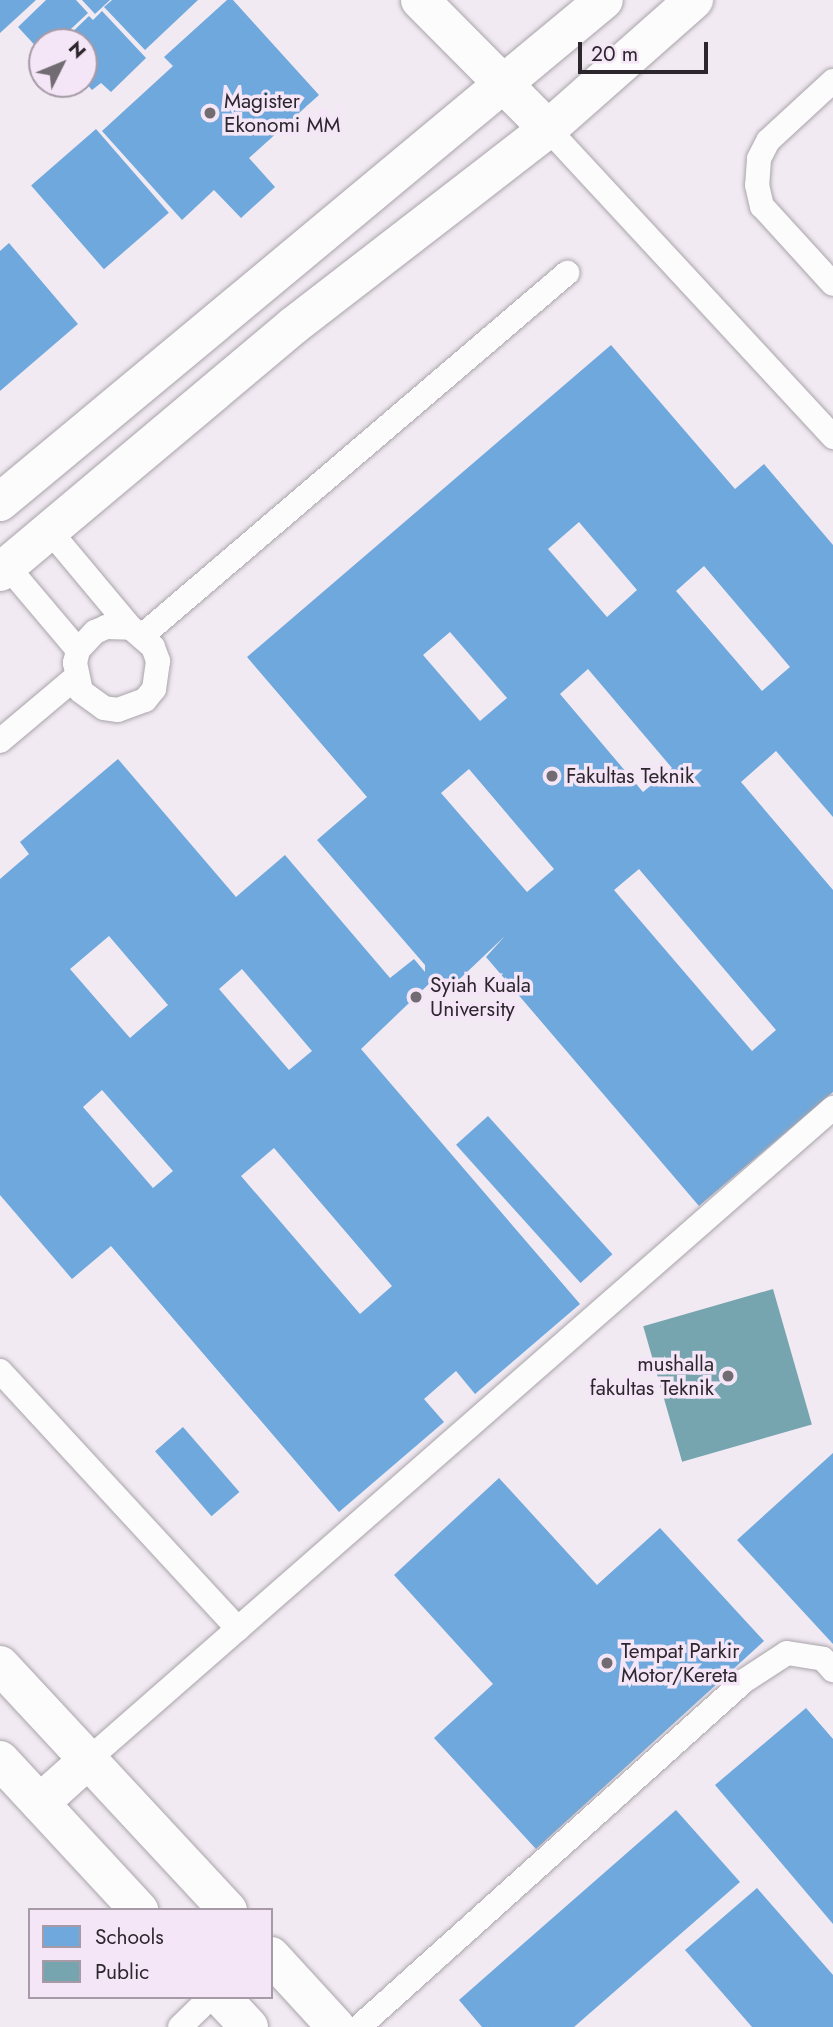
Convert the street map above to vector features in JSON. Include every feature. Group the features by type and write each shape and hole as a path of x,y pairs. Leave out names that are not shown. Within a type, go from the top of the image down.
{"street":[{"path":"420,0 500,85 548,129"},
{"path":"0,502 604,0"},
{"path":"0,509 22,553 293,326 548,129 694,0"},
{"path":"0,1665 226,1908"},
{"path":"40,1803 89,1759"},
{"path":"0,1760 137,1908"},
{"path":"273,1958 337,2027"},
{"path":"223,1999 249,2027"}],"lane":[{"path":"833,82 768,141 759,159 757,185 762,206 833,284"},
{"path":"548,129 833,437"},
{"path":"78,650 106,627 137,632 567,273"},
{"path":"22,553 137,632 153,647 159,675 150,694 133,708 118,710 91,701 76,677 78,650 22,553"},
{"path":"0,741 76,677"},
{"path":"89,1759 833,1108"},
{"path":"0,1371 238,1629"},
{"path":"359,2027 744,1681 788,1653 823,1659 833,1670"},
{"path":"180,2027 209,1999"}],"building: Schools":[{"path":"0,0 36,0 0,33"},
{"path":"46,0 76,0 88,13 72,28 28,28 28,38 18,27"},
{"path":"82,0 110,0 95,14"},
{"path":"112,0 198,0 145,50 104,7"},
{"name":"Magister Ekonomi MM","path":"227,0 233,0 319,95 249,158 275,187 241,218 214,190 182,220 102,131 173,66 164,57"},
{"path":"102,11 146,58 111,92 101,83 98,85 98,28 77,28 89,16 93,20"},
{"path":"96,129 169,213 104,269 31,185"},
{"path":"9,243 78,324 0,391 0,251"},
{"path":"611,345 735,489 764,464 833,545 833,817 776,751 741,782 833,890 833,1092 699,1206 486,957 505,936 447,991 432,981 361,1049 580,1304 475,1394 456,1371 424,1399 444,1422 339,1512 111,1246 72,1279 0,1195 0,879 29,854 20,842 118,759 236,897 285,855 390,978 414,959 425,972 425,965 317,840 367,797 247,657","holes":["579,522 637,590 607,617 548,549","704,566 790,667 762,691 676,591","450,632 507,698 480,721 423,655","588,669 672,768 643,792 560,694","469,769 554,869 527,892 441,793","639,869 776,1030 752,1051 614,890","109,936 168,1005 130,1038 70,969","242,969 312,1051 289,1070 219,989","102,1090 173,1171 153,1188 83,1107","274,1148 392,1286 360,1314 241,1176"]},
{"path":"488,1116 612,1254 581,1283 456,1145"},
{"path":"183,1427 239,1492 211,1516 155,1451"},
{"path":"833,1453 833,1644 737,1540"},
{"name":"Tempat Parkir Motor/Kereta","path":"499,1478 597,1585 660,1528 764,1641 536,1849 434,1738 493,1684 394,1575"},
{"path":"806,1708 833,1739 833,1924 715,1785"},
{"path":"676,1810 740,1882 574,2027 482,2027 459,2000"},
{"path":"757,1888 833,1975 833,2027 752,2027 685,1950"}],"building: Public":[{"name":"mushalla fakultas Teknik","path":"773,1289 812,1425 682,1462 643,1326"}],"place":[{"name":"Magister Ekonomi MM","path":"210,113"},
{"name":"Fakultas Teknik","path":"552,776"},
{"name":"Syiah Kuala University","path":"416,997"},
{"name":"mushalla fakultas Teknik","path":"728,1376"},
{"name":"Tempat Parkir Motor/Kereta","path":"607,1663"}]}
